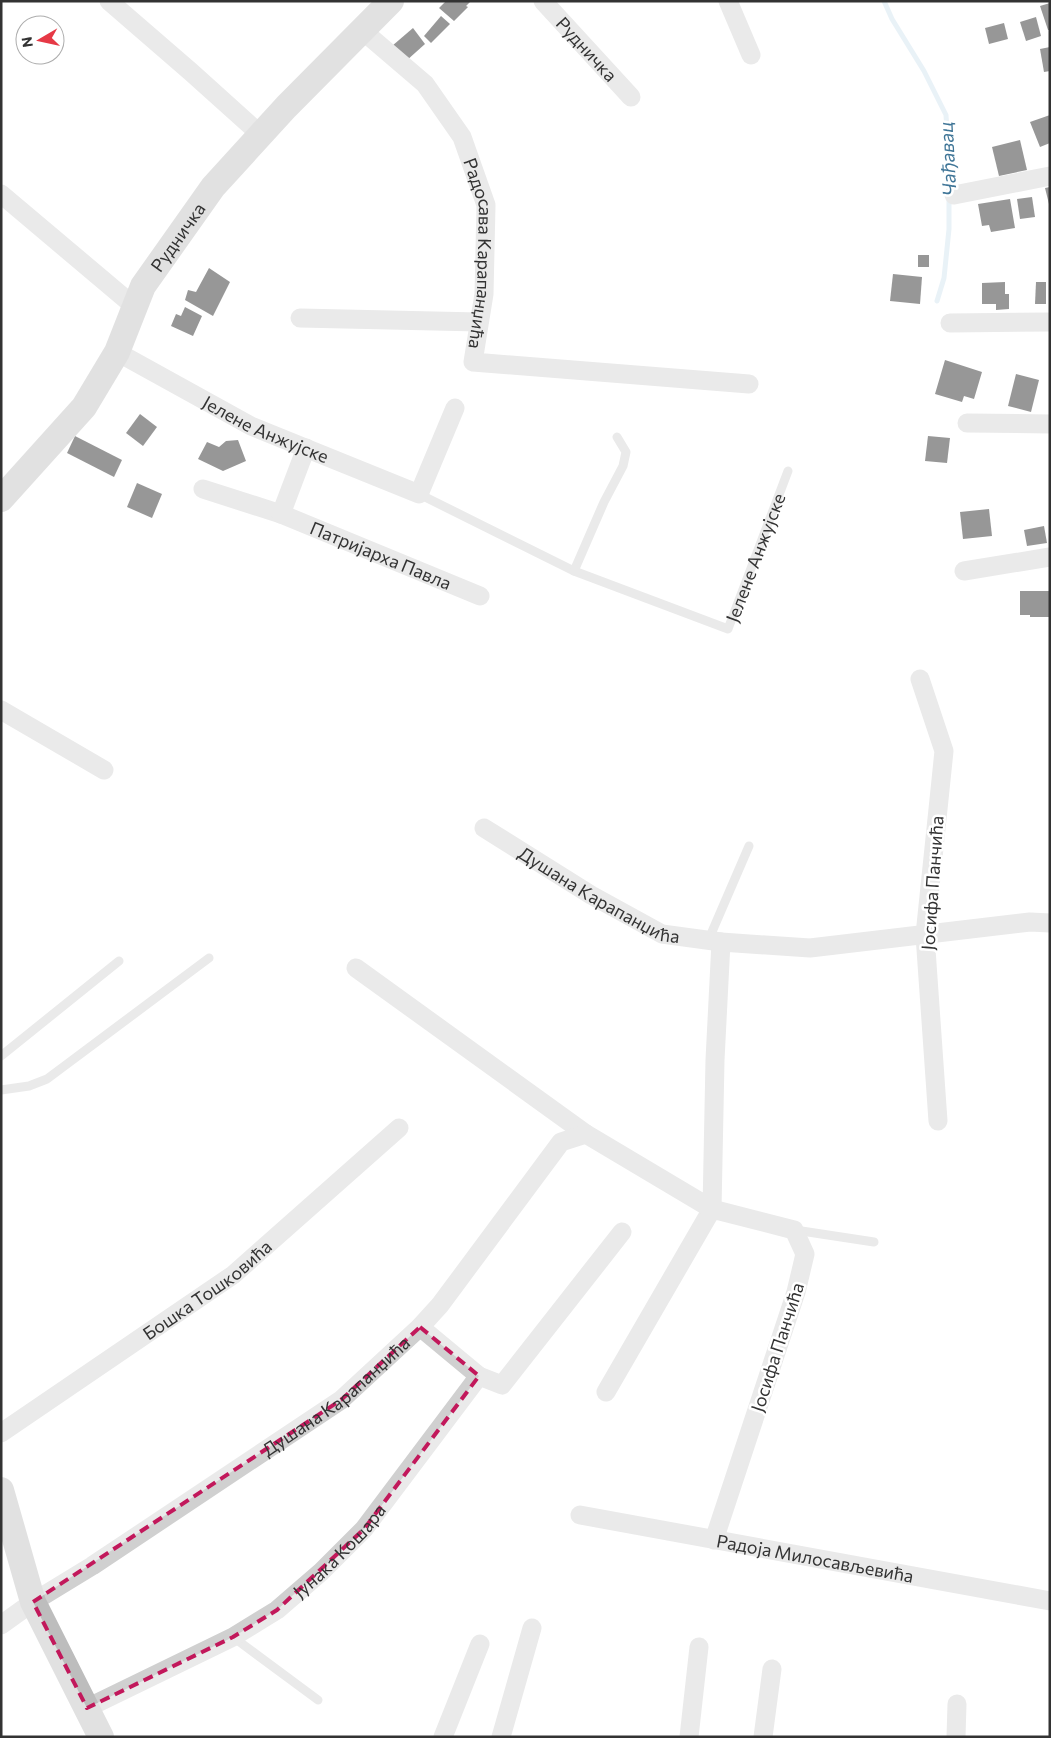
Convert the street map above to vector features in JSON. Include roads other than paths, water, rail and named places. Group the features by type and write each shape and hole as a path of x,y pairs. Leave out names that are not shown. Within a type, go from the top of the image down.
{"street":[{"path":"109,1 261,135"},
{"name":"Рудничка","path":"1,499 84,407 117,352 142,286 212,187 286,107 391,1"},
{"name":"Рудничка","path":"542,1 631,97"},
{"path":"728,1 751,55"},
{"name":"Радосава Карапанџића","path":"363,31 425,84 462,137 486,205 484,294 473,362 749,384"},
{"path":"954,195 1050,176"},
{"path":"1,194 134,307"},
{"path":"300,318 479,322"},
{"path":"950,323 1050,322"},
{"name":"Јелене Анжујске","path":"117,352 251,426 419,494"},
{"path":"419,494 455,408"},
{"path":"967,424 1050,424"},
{"path":"281,514 306,448"},
{"name":"Патријарха Павла","path":"203,489 281,514 480,596"},
{"path":"964,571 1050,557"},
{"name":"Јосифа Панчића","path":"920,679 944,751 925,934 938,1121"},
{"path":"1,710 104,770"},
{"name":"Душана Карапанџића","path":"484,828 591,895 662,934 715,941 810,948 1030,922 1050,923"},
{"path":"606,1392 712,1209 715,941"},
{"path":"356,968 586,1134 712,1209 794,1230"},
{"name":"Бошка Тошковића","path":"1,1433 233,1275 399,1128"},
{"name":"Душана Карапанџића","path":"1,1626 33,1602 92,1566 341,1400 420,1327 440,1304 561,1142 586,1134"},
{"name":"Јосифа Панчића","path":"714,1540 796,1292 805,1254 794,1230"},
{"path":"420,1327 479,1376 502,1384 622,1232"},
{"name":"Јунака Кошара","path":"87,1708 233,1637 277,1610 321,1572 364,1529 479,1376"},
{"path":"1,1490 33,1602 101,1737"},
{"name":"Радоја Милосављевића","path":"580,1515 1050,1601"},
{"path":"501,1737 532,1628"},
{"path":"443,1737 480,1644"},
{"path":"689,1737 699,1647"},
{"path":"763,1737 772,1669"},
{"path":"956,1737 957,1704"}],"lane":[{"path":"574,571 604,502 623,466 626,452 617,437"},
{"name":"Јелене Анжујске","path":"419,494 574,571 728,630 788,471"},
{"path":"715,941 749,846"},
{"path":"1,1090 29,1086 47,1079 209,958"},
{"path":"1,1056 119,961"},
{"path":"794,1230 874,1242"},
{"path":"233,1637 318,1700"}],"waterway":[{"name":"Чађавац","path":"884,1 892,19 924,71 946,115 949,161 949,229 944,278 937,301"}]}
